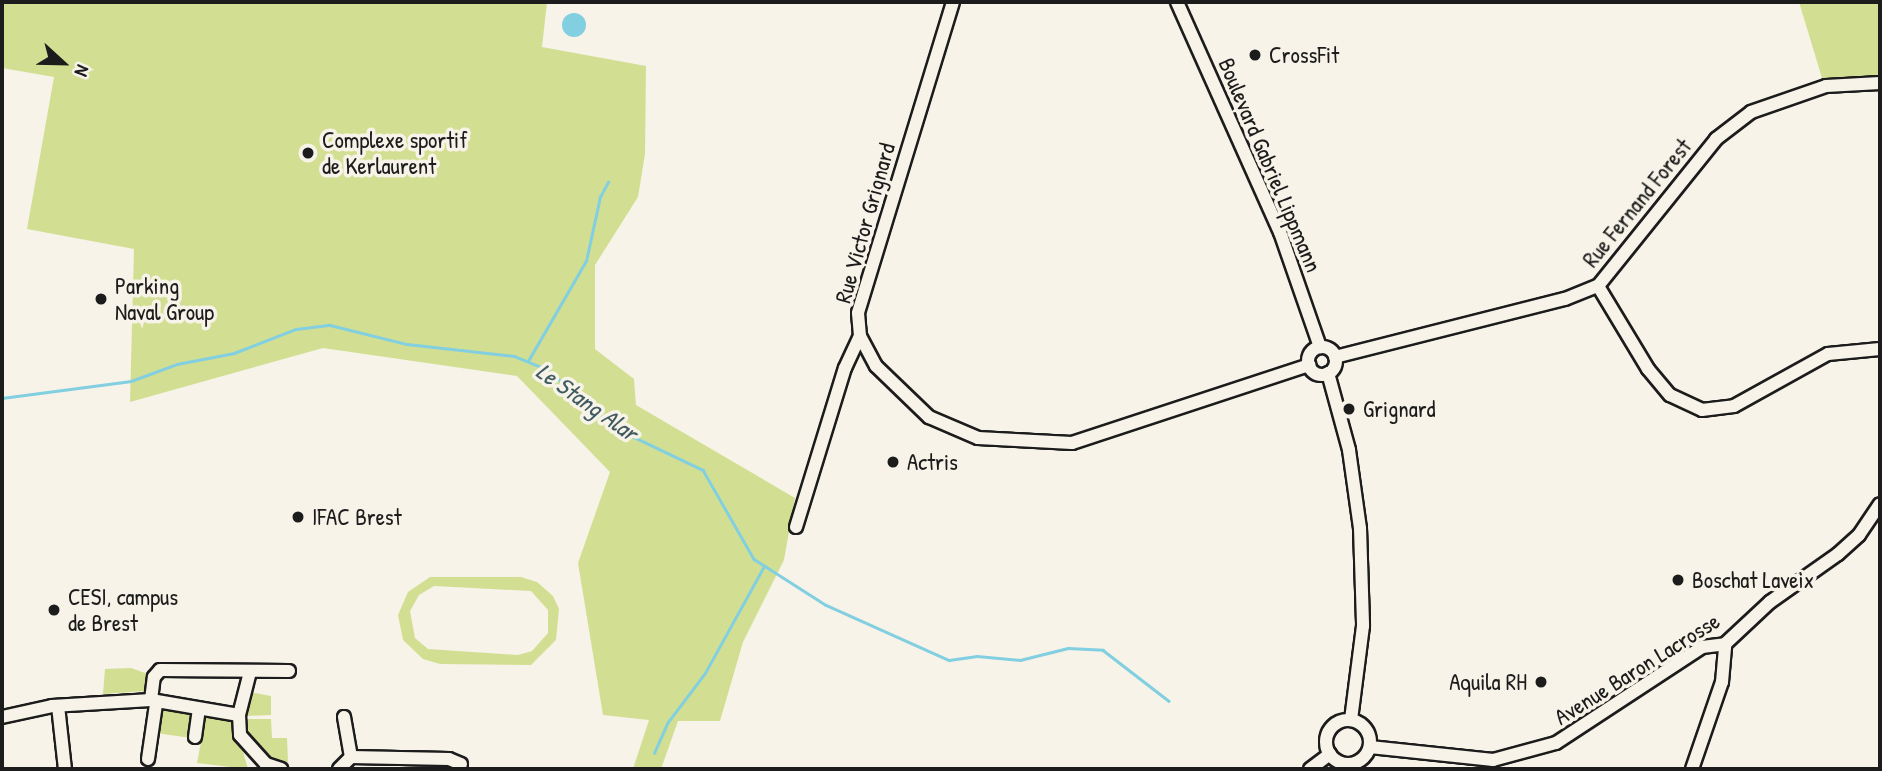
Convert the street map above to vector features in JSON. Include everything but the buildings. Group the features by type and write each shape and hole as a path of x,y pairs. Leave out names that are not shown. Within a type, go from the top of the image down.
{"street":[{"name":"Rue Victor Grignard","path":"953,2 858,313 860,336 876,366 929,417 992,439 1072,443 1309,365"},
{"name":"Boulevard Gabriel Lippmann","path":"1177,2 1280,232 1320,347"},
{"name":"Rue Fernand Forest","path":"1335,356 1565,299 1598,286 1716,139 1751,112 1826,86 1880,83"},
{"path":"1598,286 1648,369 1670,395 1702,410 1734,406 1828,354 1880,349"},
{"path":"796,527 845,368 860,336"},
{"path":"1320,347 1335,356 1334,368 1328,373 1314,372 1309,365 1309,355 1320,347"},
{"path":"1328,373 1349,450 1360,528 1363,626 1351,720"},
{"name":"Avenue Baron Lacrosse","path":"1370,747 1463,759 1522,755 1556,743 1703,647 1725,644 1770,602 1838,554 1859,535 1880,504"},
{"path":"1692,769 1722,682 1725,644"},
{"path":"148,759 154,677 160,670 289,671"},
{"path":"250,672 239,715 240,735 266,764 281,769"},
{"path":"2,717 58,705 153,702 239,715"},
{"path":"58,705 65,769"},
{"path":"195,737 199,710"},
{"path":"344,716 351,757"},
{"path":"1351,720 1366,728 1370,747 1355,766 1340,762 1330,754 1326,740 1331,727 1351,720"},
{"path":"1310,769 1330,754"},
{"path":"351,757 370,763 409,764 449,759 461,764"},
{"path":"339,769 351,757"}],"green space":[{"name":"Complexe sportif de Kerlaurent","path":"2,2 547,2 542,47 646,66 645,154 638,197 595,265 595,349 634,379 636,405 795,498 784,560 743,642 720,721 678,721 661,769 633,769 649,720 603,715 578,563 610,472 517,376 323,348 130,402 134,249 27,229 54,77 2,68"},
{"path":"1799,2 1880,2 1880,93 1822,78"},
{"path":"430,577 521,577 537,582 553,596 559,609 556,640 531,665 440,664 423,659 403,640 398,615 408,592","holes":["434,586 531,591 548,610 548,633 532,651 518,655 428,649 415,638 410,611 419,595"]},
{"path":"131,668 148,674 146,691 103,694 105,669"},
{"path":"250,692 271,696 271,715 244,716"},
{"path":"162,709 192,713 191,738 156,733"},
{"path":"206,715 231,718 235,723 248,769 197,763"},
{"path":"244,719 271,719 272,738 287,738 288,762 269,760 244,732"}],"water":[{"path":"574,13 585,20 586,25 579,36 574,37 563,30 562,25 569,14"}],"waterway":[{"path":"528,361 586,261 600,197 608,182"},
{"name":"Le Stang Alar","path":"2,398 131,381 177,364 234,353 296,329 330,325 407,344 514,356 548,370 615,428 703,470 754,559 826,605 949,660 977,656 1020,660 1068,648 1103,650 1169,701"},
{"path":"654,753 668,722 705,673 763,568"}],"place":[{"name":"CrossFit","path":"1255,55"},
{"name":"Complexe sportif de Kerlaurent","path":"308,153"},
{"name":"Parking Naval Group","path":"101,299"},
{"name":"Grignard","path":"1349,409"},
{"name":"Actris","path":"893,462"},
{"name":"IFAC Brest","path":"298,517"},
{"name":"Boschat Laveix","path":"1678,580"},
{"name":"CESI, campus de Brest","path":"54,610"},
{"name":"Aquila RH","path":"1541,682"}]}
